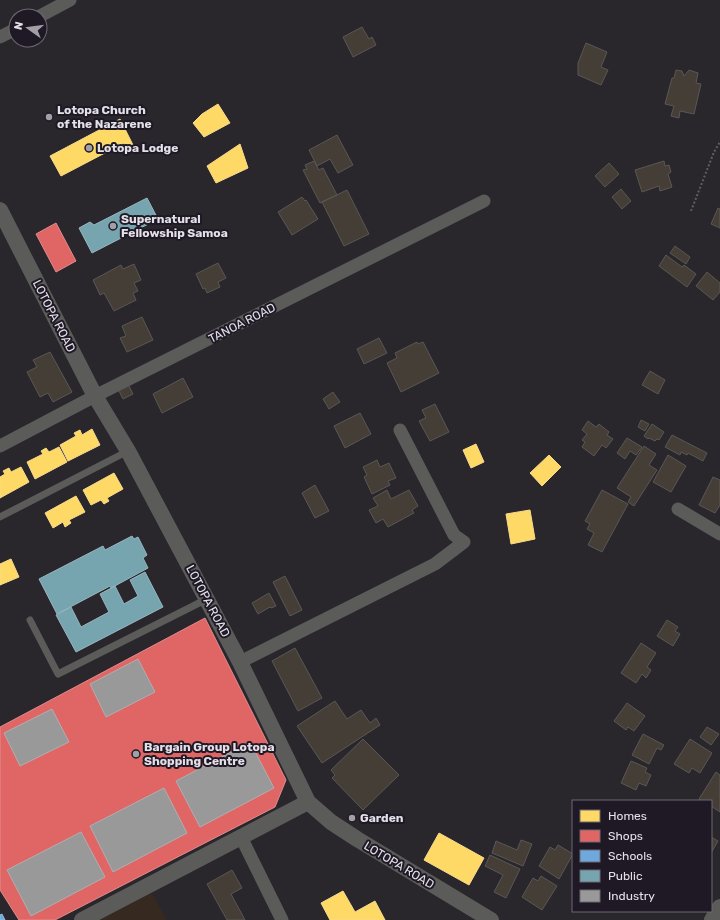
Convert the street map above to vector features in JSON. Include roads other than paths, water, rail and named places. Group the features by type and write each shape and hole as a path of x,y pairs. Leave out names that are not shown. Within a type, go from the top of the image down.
{"street":[{"path":"48,12 70,0"},
{"name":"TANOA ROAD","path":"0,446 95,396 484,201"},
{"name":"LOTOPA ROAD","path":"0,210 95,396 128,451 240,662 308,802 331,822 357,839 491,920"},
{"path":"240,662 435,564 464,542 454,535 400,430"},
{"path":"678,509 720,534"},
{"path":"82,920 308,802"},
{"path":"241,837 282,920"},
{"path":"712,920 720,907"}],"lane":[{"path":"0,517 128,451"},
{"path":"30,620 58,674 207,599"}],"place":[{"name":"Lotopa Church of the Nazarene","path":"49,117"},
{"name":"Lotopa Lodge","path":"89,148"},
{"name":"Supernatural Fellowship Samoa","path":"113,226"},
{"name":"Bargain Group Lotopa Shopping Centre","path":"136,754"},
{"name":"Garden","path":"352,818"}]}
